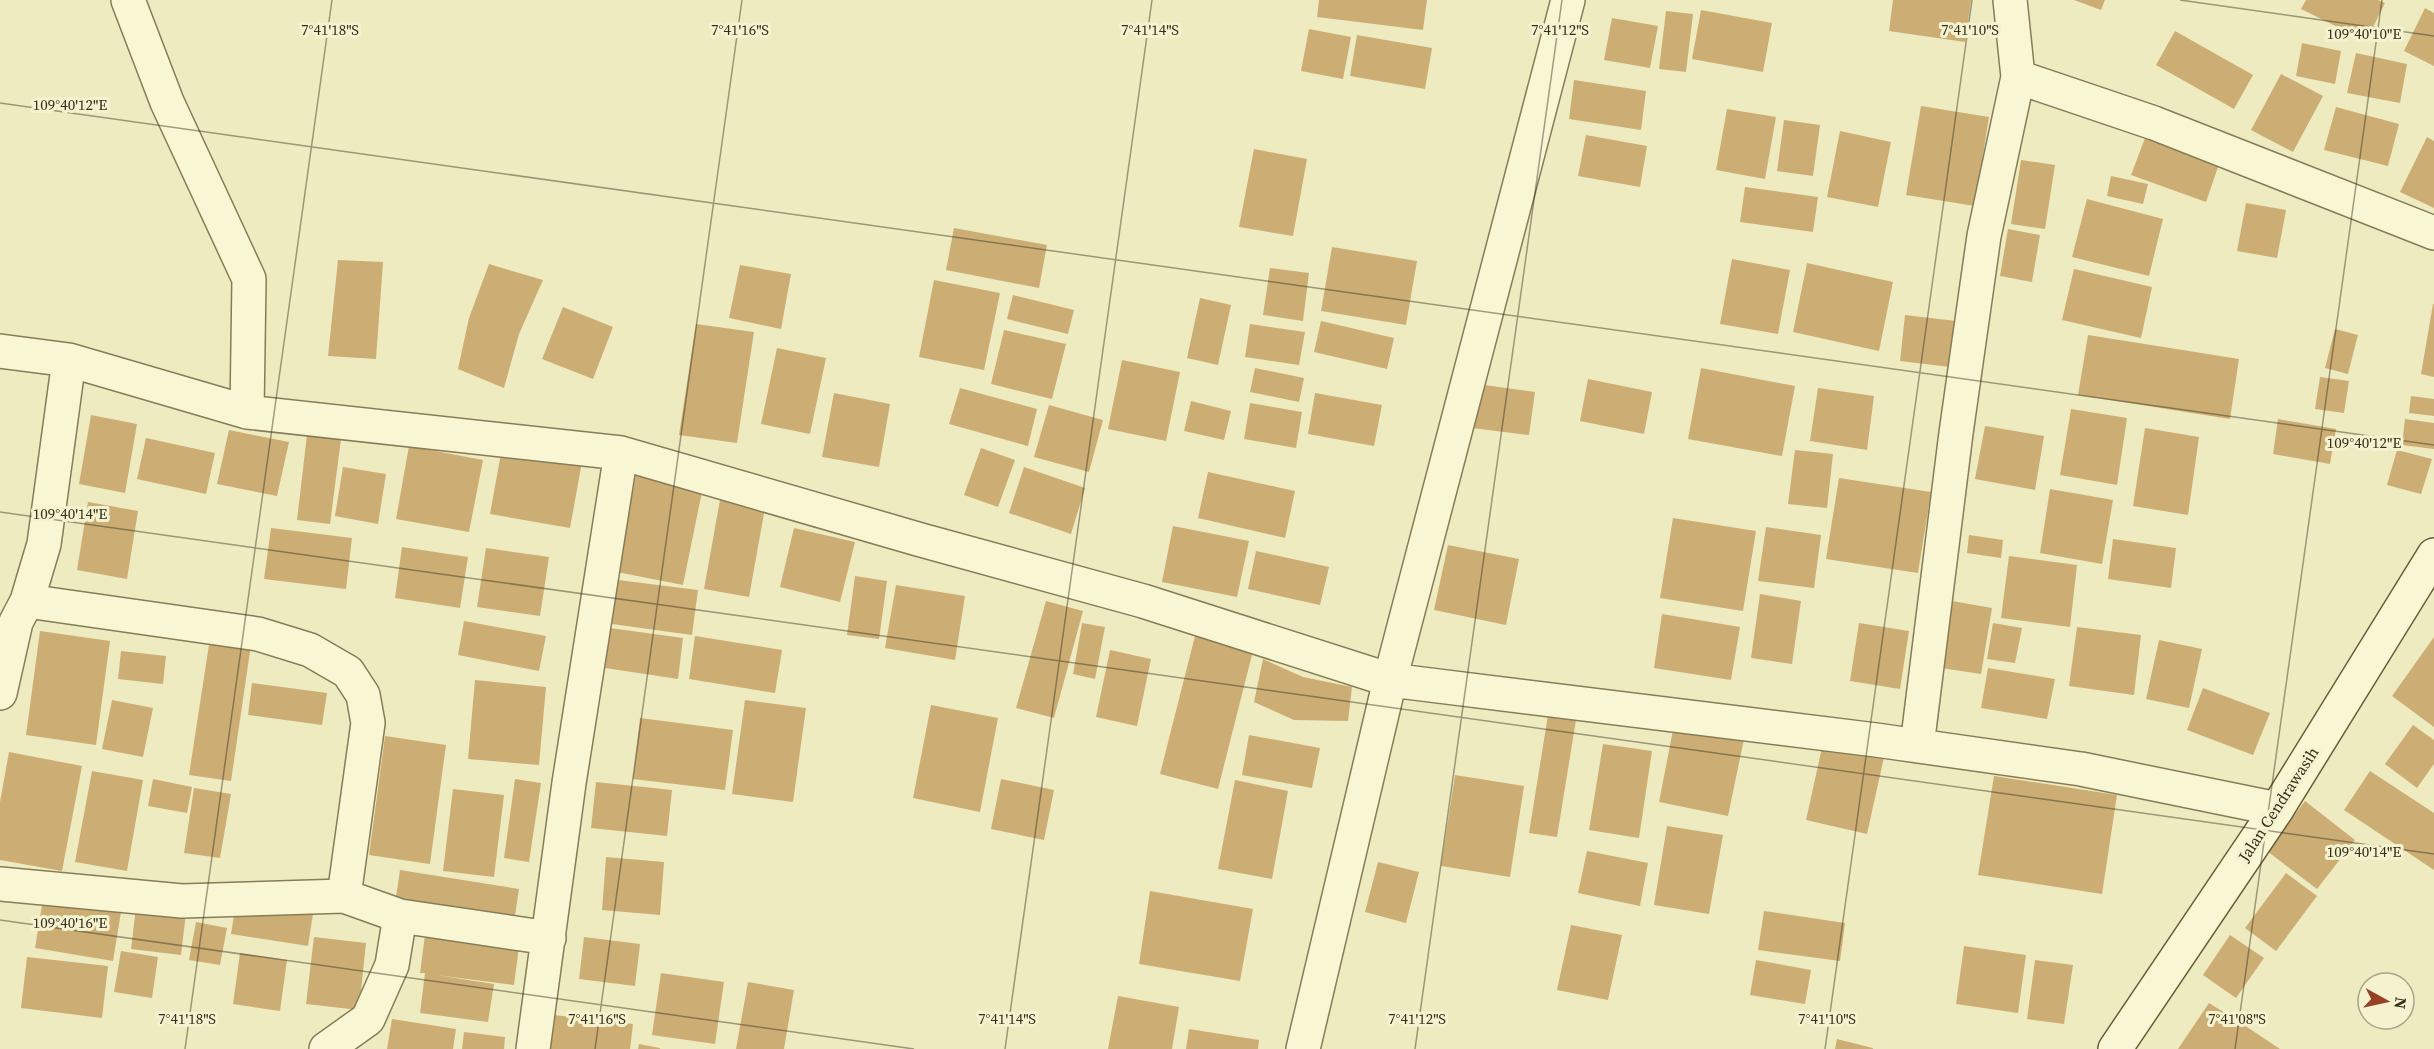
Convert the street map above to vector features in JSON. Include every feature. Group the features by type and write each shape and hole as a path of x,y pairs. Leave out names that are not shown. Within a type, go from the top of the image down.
{"street":[{"path":"128,0 167,102 249,279 247,412"},
{"path":"1303,1049 1390,680 1568,0"},
{"path":"1917,746 1956,433 1984,236 2018,77 2010,0"},
{"path":"2018,77 2154,123 2434,232"},
{"path":"0,351 69,360 247,412 621,453 932,544 1143,601 1390,680 1917,746 2081,769 2277,809"},
{"path":"0,693 16,622 27,601 44,544 69,360"},
{"path":"533,1049 569,783 621,453"},
{"name":"Jalan Cendrawasih","path":"2115,1049 2277,809 2434,555"},
{"path":"27,601 258,634 310,650 348,672 363,695 368,723 344,896"},
{"path":"0,884 182,901 344,896 400,916 549,938"},
{"path":"326,1049 368,1019 392,964 400,916"}],"building":[{"path":"1319,0 1427,0 1423,30 1317,17"},
{"path":"1893,0 1971,0 1965,42 1889,31"},
{"path":"2074,0 2105,0 2101,10"},
{"path":"2306,0 2378,0 2385,3 2366,41 2301,9"},
{"path":"2425,8 2434,13 2434,66 2404,51"},
{"path":"1701,10 1772,23 1763,72 1692,59"},
{"path":"1666,11 1693,14 1686,72 1659,69"},
{"path":"1612,18 1658,26 1650,68 1604,60"},
{"path":"1309,29 1351,37 1343,79 1301,71"},
{"path":"2175,31 2253,75 2234,109 2156,65"},
{"path":"1357,35 1432,48 1425,89 1350,76"},
{"path":"2302,43 2341,51 2335,84 2296,76"},
{"path":"2356,53 2407,64 2400,103 2347,93"},
{"path":"2281,74 2323,96 2293,152 2251,130"},
{"path":"1574,80 1646,91 1641,130 1569,119"},
{"path":"1921,106 1989,117 1975,206 1906,195"},
{"path":"2336,107 2399,124 2388,166 2324,150"},
{"path":"1727,109 1776,117 1765,179 1716,170"},
{"path":"1784,120 1820,125 1813,176 1777,171"},
{"path":"1840,131 1891,142 1878,207 1827,197"},
{"path":"1586,135 1647,146 1640,187 1578,176"},
{"path":"2427,137 2434,141 2434,208 2400,192"},
{"path":"2145,138 2219,164 2206,202 2131,175"},
{"path":"1254,149 1307,159 1293,236 1239,227"},
{"path":"2021,160 2055,165 2045,229 2011,224"},
{"path":"2111,176 2148,184 2143,204 2107,196"},
{"path":"1745,187 1818,197 1813,232 1740,222"},
{"path":"2087,199 2163,219 2149,276 2072,257"},
{"path":"2246,203 2286,210 2277,258 2237,251"},
{"path":"954,228 1047,245 1039,288 946,270"},
{"path":"2008,229 2040,235 2032,282 2000,276"},
{"path":"1332,247 1417,261 1406,325 1321,311"},
{"path":"1732,259 1790,270 1778,334 1720,324"},
{"path":"338,260 383,262 376,359 328,356"},
{"path":"1807,263 1893,282 1879,351 1793,332"},
{"path":"489,264 543,280 519,334 504,388 458,369 469,318"},
{"path":"740,265 791,274 781,329 729,318"},
{"path":"1270,268 1309,273 1303,321 1263,315"},
{"path":"2074,269 2152,287 2141,338 2062,320"},
{"path":"934,280 1000,293 984,370 919,357"},
{"path":"1013,295 1074,310 1068,334 1007,319"},
{"path":"1200,298 1231,305 1218,365 1187,358"},
{"path":"2434,304 2434,377 2421,374"},
{"path":"563,307 613,327 593,379 542,359"},
{"path":"1905,315 1956,321 1950,367 1900,361"},
{"path":"1321,321 1394,338 1387,369 1314,352"},
{"path":"696,324 754,332 737,443 679,435"},
{"path":"1250,324 1305,332 1299,365 1245,357"},
{"path":"2335,329 2358,335 2348,374 2325,368"},
{"path":"1004,330 1066,344 1052,399 991,384"},
{"path":"2088,335 2239,359 2230,419 2078,395"},
{"path":"777,348 826,358 810,434 761,424"},
{"path":"1122,360 1180,372 1166,441 1108,429"},
{"path":"1255,368 1304,378 1299,402 1250,392"},
{"path":"1701,368 1795,386 1782,456 1688,439"},
{"path":"2320,377 2349,381 2344,413 2315,409"},
{"path":"1588,379 1652,392 1644,434 1580,421"},
{"path":"1470,383 1535,392 1529,435 1464,427"},
{"path":"960,388 1037,409 1028,446 949,424"},
{"path":"1818,388 1874,396 1867,450 1810,441"},
{"path":"834,393 890,404 879,467 822,457"},
{"path":"1315,393 1382,405 1374,446 1308,434"},
{"path":"2411,396 2434,399 2434,416 2409,413"},
{"path":"1191,401 1231,411 1224,440 1184,431"},
{"path":"1250,403 1302,412 1296,448 1244,439"},
{"path":"1049,405 1103,420 1089,472 1034,457"},
{"path":"2071,409 2127,418 2117,485 2060,475"},
{"path":"91,415 137,424 125,493 79,484"},
{"path":"2278,419 2336,429 2330,464 2273,454"},
{"path":"2405,419 2434,423 2434,449 2402,445"},
{"path":"1985,426 2044,436 2035,490 1975,479"},
{"path":"2145,428 2199,437 2188,515 2133,506"},
{"path":"229,430 289,442 277,496 217,484"},
{"path":"307,435 341,439 330,524 297,520"},
{"path":"146,438 215,453 206,494 137,479"},
{"path":"409,446 483,460 469,532 396,519"},
{"path":"502,448 582,462 570,528 490,514"},
{"path":"981,448 1015,460 998,507 964,495"},
{"path":"1795,450 1833,454 1827,508 1788,504"},
{"path":"2397,450 2432,459 2421,494 2387,485"},
{"path":"343,467 386,474 378,524 335,516"},
{"path":"1024,467 1085,488 1071,534 1009,513"},
{"path":"637,469 704,482 683,585 617,572"},
{"path":"1208,472 1295,491 1285,538 1198,518"},
{"path":"1839,478 1931,492 1918,573 1826,559"},
{"path":"2050,489 2113,500 2102,564 2040,553"},
{"path":"720,500 765,508 749,597 704,589"},
{"path":"88,502 138,511 127,579 77,570"},
{"path":"1673,518 1756,531 1743,611 1660,598"},
{"path":"1173,526 1249,541 1237,597 1162,582"},
{"path":"1766,527 1821,535 1814,588 1758,581"},
{"path":"271,528 352,538 346,589 264,579"},
{"path":"794,528 855,542 840,602 780,587"},
{"path":"1969,535 2003,540 2001,558 1967,553"},
{"path":"2113,539 2176,548 2171,588 2108,579"},
{"path":"1448,545 1519,559 1506,625 1434,610"},
{"path":"402,547 468,557 460,608 395,598"},
{"path":"486,548 549,557 540,616 477,607"},
{"path":"1256,551 1329,567 1320,605 1248,589"},
{"path":"2009,556 2077,565 2070,627 2001,618"},
{"path":"855,576 887,581 879,639 847,635"},
{"path":"618,580 698,590 692,635 612,624"},
{"path":"896,585 965,596 955,660 885,648"},
{"path":"1760,594 1801,601 1792,664 1751,658"},
{"path":"1046,601 1083,611 1054,718 1016,708"},
{"path":"1952,601 1992,608 1981,674 1941,668"},
{"path":"1662,614 1740,627 1731,680 1654,668"},
{"path":"464,621 546,636 539,671 458,655"},
{"path":"1082,623 1105,627 1095,679 1073,674"},
{"path":"1859,623 1909,631 1900,689 1850,681"},
{"path":"1993,623 2022,628 2015,663 1987,659"},
{"path":"2077,627 2141,635 2134,695 2069,686"},
{"path":"610,628 683,638 678,679 605,668"},
{"path":"40,631 110,641 96,745 26,735"},
{"path":"1196,632 1254,647 1218,789 1160,774"},
{"path":"695,636 782,650 775,693 689,679"},
{"path":"2434,637 2434,727 2392,696"},
{"path":"210,638 251,645 231,781 189,775"},
{"path":"2159,640 2202,649 2189,708 2146,699"},
{"path":"1110,650 1151,659 1137,726 1096,717"},
{"path":"121,651 166,656 163,684 118,679"},
{"path":"1263,659 1303,677 1352,687 1348,721 1294,720 1254,702"},
{"path":"1988,668 2055,679 2047,719 1981,708"},
{"path":"475,680 546,687 539,765 468,759"},
{"path":"252,683 327,693 322,725 248,715"},
{"path":"2203,688 2270,713 2253,755 2187,730"},
{"path":"112,700 153,708 143,757 102,749"},
{"path":"745,700 806,708 793,802 732,794"},
{"path":"931,705 998,718 980,812 913,798"},
{"path":"1548,715 1576,720 1557,837 1529,833"},
{"path":"640,718 733,730 725,790 633,779"},
{"path":"1674,725 1744,739 1728,816 1659,802"},
{"path":"2413,725 2434,740 2434,764 2417,788 2385,764"},
{"path":"1249,735 1320,748 1312,788 1242,775"},
{"path":"385,736 446,745 430,864 369,855"},
{"path":"1823,743 1884,757 1867,834 1806,820"},
{"path":"1603,744 1652,751 1639,838 1589,830"},
{"path":"9,752 82,766 62,871 0,860 0,802"},
{"path":"92,771 143,780 127,871 75,862"},
{"path":"2370,771 2434,813 2434,870 2344,810"},
{"path":"1455,775 1524,786 1510,877 1441,866"},
{"path":"1994,776 2117,795 2102,894 1978,875"},
{"path":"153,779 192,787 187,813 148,806"},
{"path":"515,779 541,783 529,862 504,858"},
{"path":"1001,779 1054,790 1044,840 991,829"},
{"path":"1235,780 1288,791 1272,879 1218,869"},
{"path":"596,782 672,790 667,836 591,828"},
{"path":"194,788 231,794 220,858 184,853"},
{"path":"453,789 504,795 494,877 443,871"},
{"path":"2305,801 2355,840 2317,889 2267,851"},
{"path":"1667,826 1723,835 1709,914 1654,905"},
{"path":"1587,851 1648,863 1640,906 1578,893"},
{"path":"606,857 664,862 660,915 602,910"},
{"path":"1378,862 1419,872 1406,923 1365,912"},
{"path":"400,870 519,889 514,922 395,904"},
{"path":"2286,873 2317,896 2276,951 2245,928"},
{"path":"1150,891 1253,909 1240,981 1139,964"},
{"path":"43,899 121,912 113,961 35,948"},
{"path":"137,899 187,905 181,955 131,949"},
{"path":"236,903 313,914 308,946 231,934"},
{"path":"1764,911 1845,923 1840,961 1758,950"},
{"path":"196,922 227,928 220,965 189,960"},
{"path":"1571,925 1622,935 1608,1000 1557,990"},
{"path":"425,935 519,947 514,985 436,975 494,984 488,1022 420,1013 425,973 420,973"},
{"path":"2230,935 2264,958 2236,998 2203,975"},
{"path":"314,937 366,943 359,1010 306,1004"},
{"path":"584,937 640,944 635,986 579,979"},
{"path":"1964,946 2026,955 2018,1013 1956,1004"},
{"path":"121,951 158,957 152,998 114,992"},
{"path":"240,953 287,960 280,1011 233,1004"},
{"path":"27,957 108,966 102,1018 21,1008"},
{"path":"1756,960 1811,970 1805,1004 1750,995"},
{"path":"2035,960 2073,965 2064,1024 2027,1019"},
{"path":"661,973 724,982 715,1044 652,1035"},
{"path":"748,982 794,990 784,1049 736,1049"},
{"path":"1118,996 1179,1007 1172,1049 1108,1049"},
{"path":"2209,1003 2241,1023 2280,1049 2178,1049"},
{"path":"545,1014 633,1024 630,1049 541,1049"},
{"path":"392,1019 456,1029 453,1049 387,1049"},
{"path":"1189,1029 1259,1040 1258,1049 1186,1049"},
{"path":"464,1032 505,1037 504,1049 462,1049"},
{"path":"1837,1039 1873,1048 1873,1049 1835,1049"},
{"path":"639,1044 660,1048 660,1049 638,1049"}]}
